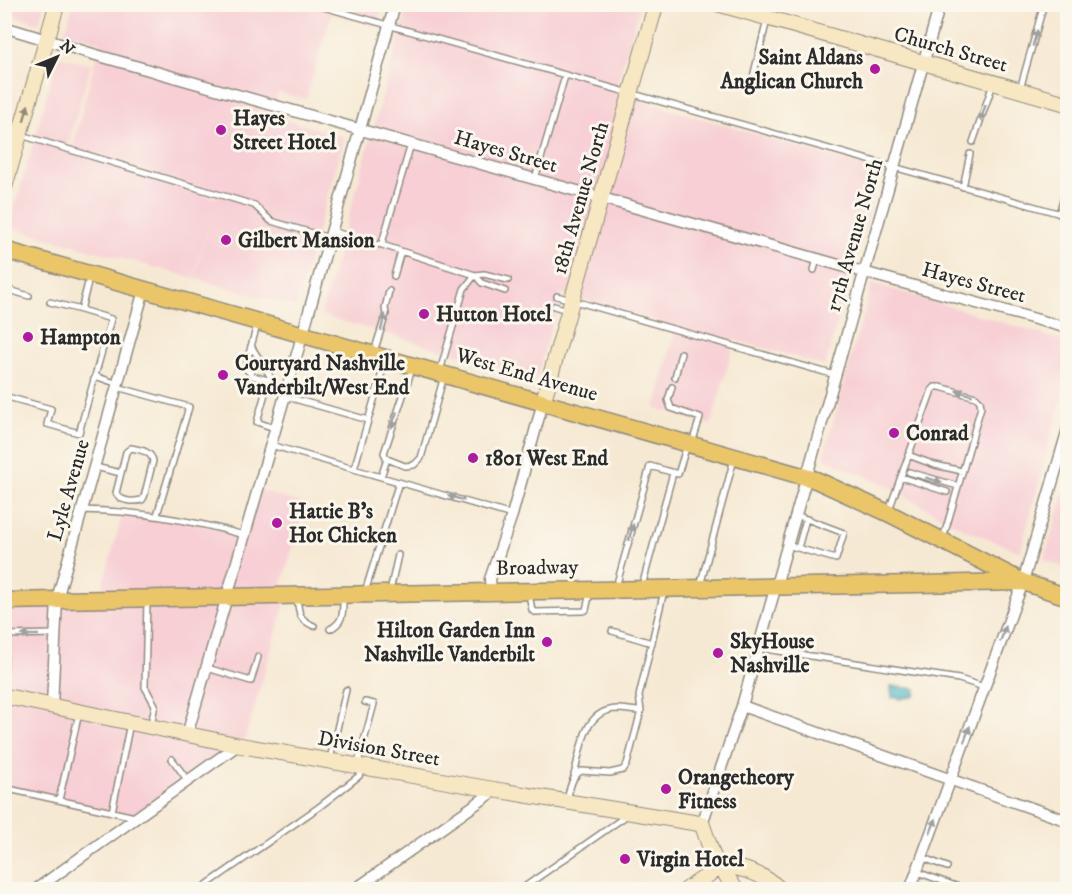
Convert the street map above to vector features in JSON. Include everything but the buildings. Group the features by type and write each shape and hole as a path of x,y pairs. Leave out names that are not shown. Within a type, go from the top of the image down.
{"main road":[{"path":"4,189 57,4"},
{"name":"18th Avenue North","path":"543,402 656,4"},
{"name":"Church Street","path":"719,4 1068,104"},
{"name":"West End Avenue","path":"4,250 806,477 888,513 1023,582"},
{"name":"Broadway","path":"5,601 297,596 390,592 1023,582 1068,597"},
{"name":"Division Street","path":"4,696 238,745 702,824"},
{"path":"702,824 708,844 736,890"},
{"path":"686,890 720,867 734,866 756,872 781,890"}],"street":[{"path":"187,735 395,4"},
{"name":"17th Avenue North","path":"702,824 742,706 776,586 793,547 801,517 806,477 940,4"},
{"name":"Hayes Street","path":"4,27 602,198 815,264 863,272 1068,328"},
{"name":"Lyle Avenue","path":"52,705 57,599 144,290"},
{"path":"491,591 490,579 512,514 543,402"},
{"path":"910,890 1023,582 1065,447 1068,429"},
{"path":"742,706 1068,821"},
{"path":"35,890 238,745"},
{"path":"354,890 496,790"}],"lane":[{"path":"313,4 1068,216"},
{"path":"1020,90 1044,4"},
{"path":"753,77 767,18"},
{"path":"535,179 565,76"},
{"path":"973,142 993,83"},
{"path":"4,130 254,205 270,221 379,244 475,274 508,280"},
{"path":"379,244 382,243 411,144"},
{"path":"963,187 970,154"},
{"path":"1059,214 1065,192"},
{"path":"394,276 401,251"},
{"path":"81,310 90,274"},
{"path":"475,274 482,283 505,291"},
{"path":"413,365 384,453 387,459 405,466 414,465 421,458 464,289 475,274"},
{"path":"4,294 6,289 29,296"},
{"path":"354,469 368,420 389,291"},
{"path":"557,296 571,306"},
{"path":"4,396 51,410 47,424 79,433 111,318 50,302"},
{"path":"554,306 571,306 835,375"},
{"path":"258,321 247,361 247,370 253,376 268,380"},
{"path":"251,346 270,376 257,422 274,428"},
{"path":"675,377 681,353"},
{"path":"95,376 189,407 157,515"},
{"path":"615,588 650,466 678,474 699,418 671,408 668,400 672,387"},
{"path":"888,513 932,390 940,387 976,397 981,407 943,541"},
{"path":"284,396 368,420"},
{"path":"270,444 512,514"},
{"path":"131,448 148,452 152,456 153,461 142,500 118,498 116,493 121,473 127,450 131,448"},
{"path":"908,456 962,471"},
{"path":"700,587 735,457"},
{"path":"381,477 387,459"},
{"path":"95,467 121,473"},
{"path":"909,472 958,486"},
{"path":"642,588 673,473"},
{"path":"901,477 947,492"},
{"path":"364,593 399,482"},
{"path":"82,510 157,515 197,522 244,535"},
{"path":"793,547 836,559 844,533 801,517"},
{"path":"1068,537 1063,549 1068,551"},
{"path":"390,592 398,555"},
{"path":"574,777 581,771 610,773 623,770 627,764 641,711 639,696 665,588"},
{"path":"529,590 531,610 539,613 584,611 589,603 591,589"},
{"path":"330,628 338,625 343,618 343,594"},
{"path":"297,596 299,616 304,622 314,626"},
{"path":"147,598 145,687 155,705 150,726"},
{"path":"4,672 5,601"},
{"path":"612,631 652,643"},
{"path":"5,635 56,634"},
{"path":"759,648 959,679 984,687"},
{"path":"207,668 251,681 258,657"},
{"path":"330,760 346,690"},
{"path":"199,890 319,807 359,776 374,704 365,702"},
{"path":"567,801 587,728 593,719 602,712 615,709 641,711"},
{"path":"59,800 79,711"},
{"path":"112,812 130,722"},
{"path":"172,759 188,781"},
{"path":"5,788 136,818"},
{"path":"520,890 632,812"},
{"path":"921,857 948,867"},
{"path":"916,872 967,890"}],"shaded area":[{"path":"4,5 44,5 39,23 5,14"},
{"path":"73,5 383,5 377,27 332,13 306,99 278,92 272,116 345,137 295,307 194,278 215,203 193,278 9,227 58,56 91,65 66,152 216,198 218,193 72,149 100,42 65,31"},
{"path":"408,5 641,5 614,93 881,171 825,366 735,340 711,425 655,408 676,327 561,293 537,377 321,315"},
{"path":"872,283 1067,342 1067,379 1020,552 954,524 888,486 825,459 825,451"},
{"path":"1067,482 1067,569 1044,560"},
{"path":"257,489 305,505 279,595 287,596 245,739 136,818 5,788 5,601 99,599 123,512 152,514 244,535"}],"water":[{"path":"891,686 916,689 915,696 892,698"}],"place":[{"name":"Saint Aldans Anglican Church","path":"875,69"},
{"name":"Hayes Street Hotel","path":"221,130"},
{"name":"Gilbert Mansion","path":"226,240"},
{"name":"Hutton Hotel","path":"424,314"},
{"name":"Hampton","path":"28,337"},
{"name":"Courtyard Nashville Vanderbilt/West End","path":"223,375"},
{"name":"Conrad","path":"894,433"},
{"name":"1801 West End","path":"473,458"},
{"name":"Hattie B's Hot Chicken","path":"277,523"},
{"name":"Hilton Garden Inn Nashville Vanderbilt","path":"547,642"},
{"name":"SkyHouse Nashville","path":"718,653"},
{"name":"Orangetheory Fitness","path":"666,789"},
{"name":"Virgin Hotel","path":"625,859"}]}
